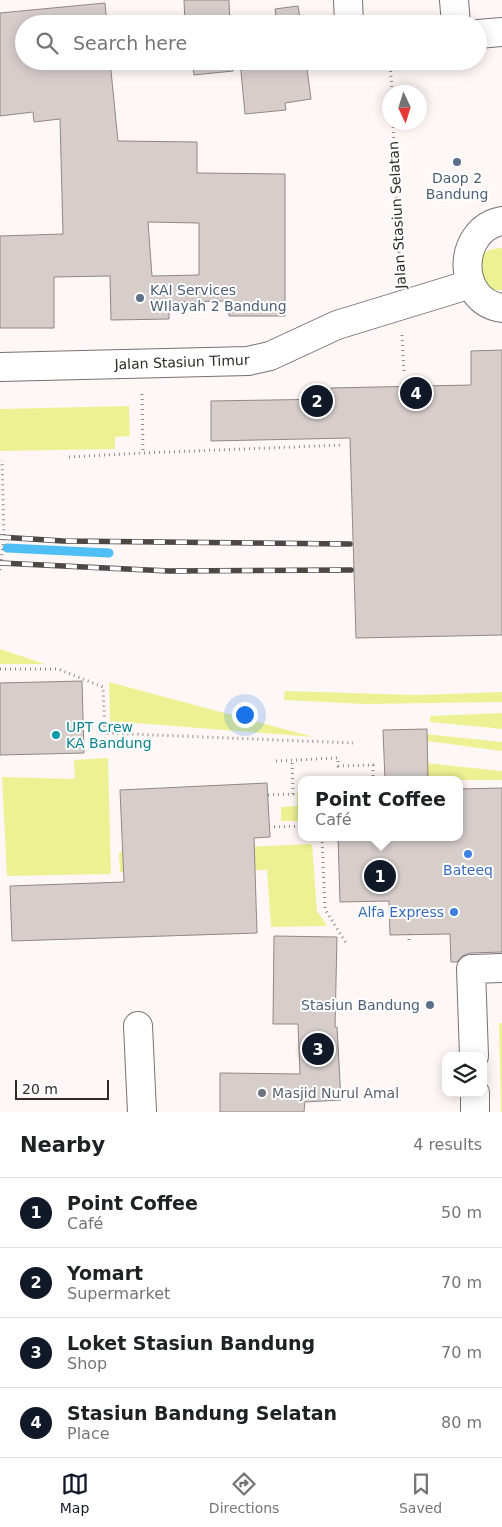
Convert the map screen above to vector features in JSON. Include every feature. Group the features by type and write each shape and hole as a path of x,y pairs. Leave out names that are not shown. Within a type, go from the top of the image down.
{"lane":[{"path":"348,0 349,15"},
{"path":"454,0 455,15"},
{"path":"487,33 502,32"},
{"path":"502,221 483,230 474,240 468,252 466,266 471,284 486,301 502,308"},
{"name":"Jalan Stasiun Timur","path":"0,367 248,361 270,356 337,325 401,307 471,284"},
{"path":"474,1052 471,969 502,968"},
{"path":"138,1026 142,1112"},
{"path":"475,1097 475,1112"}],"path":[{"path":"391,70 392,85"},
{"name":"Jalan Stasiun Selatan","path":"393,130 404,374"},
{"path":"142,394 143,453"},
{"path":"69,457 95,457 94,454 343,445"},
{"path":"0,570 4,537 2,460"},
{"path":"0,669 58,669 103,687 105,733 353,743"},
{"path":"276,761 338,758 338,766 373,765 373,776"},
{"path":"268,795 293,794 292,760"},
{"path":"270,827 298,826"},
{"path":"322,841 325,909 346,943"},
{"path":"409,934 409,940"}],"green space":[{"path":"502,248 502,290 491,290 483,285 479,271 480,259 486,251"},
{"path":"129,406 130,436 115,437 115,449 0,451 0,409"},
{"path":"0,649 45,664 0,664"},
{"path":"109,682 314,737 110,721"},
{"path":"285,691 416,695 502,692 502,702 365,704 284,700"},
{"path":"502,713 502,729 430,722 430,716"},
{"path":"426,734 502,742 502,751 427,741"},
{"path":"108,758 111,874 7,876 2,777 75,779 74,760"},
{"path":"426,763 502,771 502,780 463,780 463,776 428,776"},
{"path":"297,792 298,821 281,821 281,807 297,806"},
{"path":"312,844 317,911 327,926 271,927 267,870 120,872 119,852"},
{"path":"499,1023 502,1023 502,1112 501,1112"}],"building":[{"path":"184,0 229,0 230,15 185,15"},
{"path":"105,3 106,15 15,15 15,70 111,70 118,141 197,142 197,173 285,174 285,316 229,316 229,301 169,302 169,319 111,320 110,276 54,277 54,328 0,328 0,236 63,234 60,119 34,122 33,112 0,116 0,13","holes":["148,222 199,223 199,275 152,276"]},
{"path":"298,6 300,15 276,15 275,9"},
{"path":"193,70 233,70 233,71 194,75"},
{"path":"241,70 307,70 311,99 285,103 286,110 245,114"},
{"path":"502,350 502,635 356,638 350,438 211,441 211,401 331,399 331,388 471,385 471,351"},
{"name":"UPT Crew KA Bandung","path":"82,681 84,753 0,755 0,683"},
{"path":"427,729 428,776 385,776 383,730"},
{"path":"267,783 270,837 254,838 257,933 12,941 10,886 124,882 120,790"},
{"path":"502,788 502,952 470,953 462,956 457,962 451,962 450,934 390,935 389,901 340,902 338,841 463,841 463,789"},
{"path":"274,936 337,937 335,1027 337,1027 341,1100 305,1102 304,1112 220,1112 220,1073 300,1074 298,1024 273,1024"}],"waterway":[{"path":"7,548 109,553"}],"railway":[{"path":"0,537 63,541 350,544"},
{"path":"0,563 169,571 351,570"}],"place":[{"name":"Daop 2 Bandung","path":"457,162"},
{"name":"KAI Services WIlayah 2 Bandung","path":"140,298"},
{"name":"Stasiun Bandung Selatan","path":"416,393"},
{"name":"Yomart","path":"317,401"},
{"name":"UPT Crew KA Bandung","path":"56,735"},
{"name":"Bateeq","path":"468,854"},
{"name":"Point Coffee","path":"380,876"},
{"name":"Alfa Express","path":"454,912"},
{"name":"Stasiun Bandung","path":"430,1005"},
{"name":"Loket Stasiun Bandung","path":"318,1049"},
{"name":"Masjid Nurul Amal","path":"262,1093"}]}
